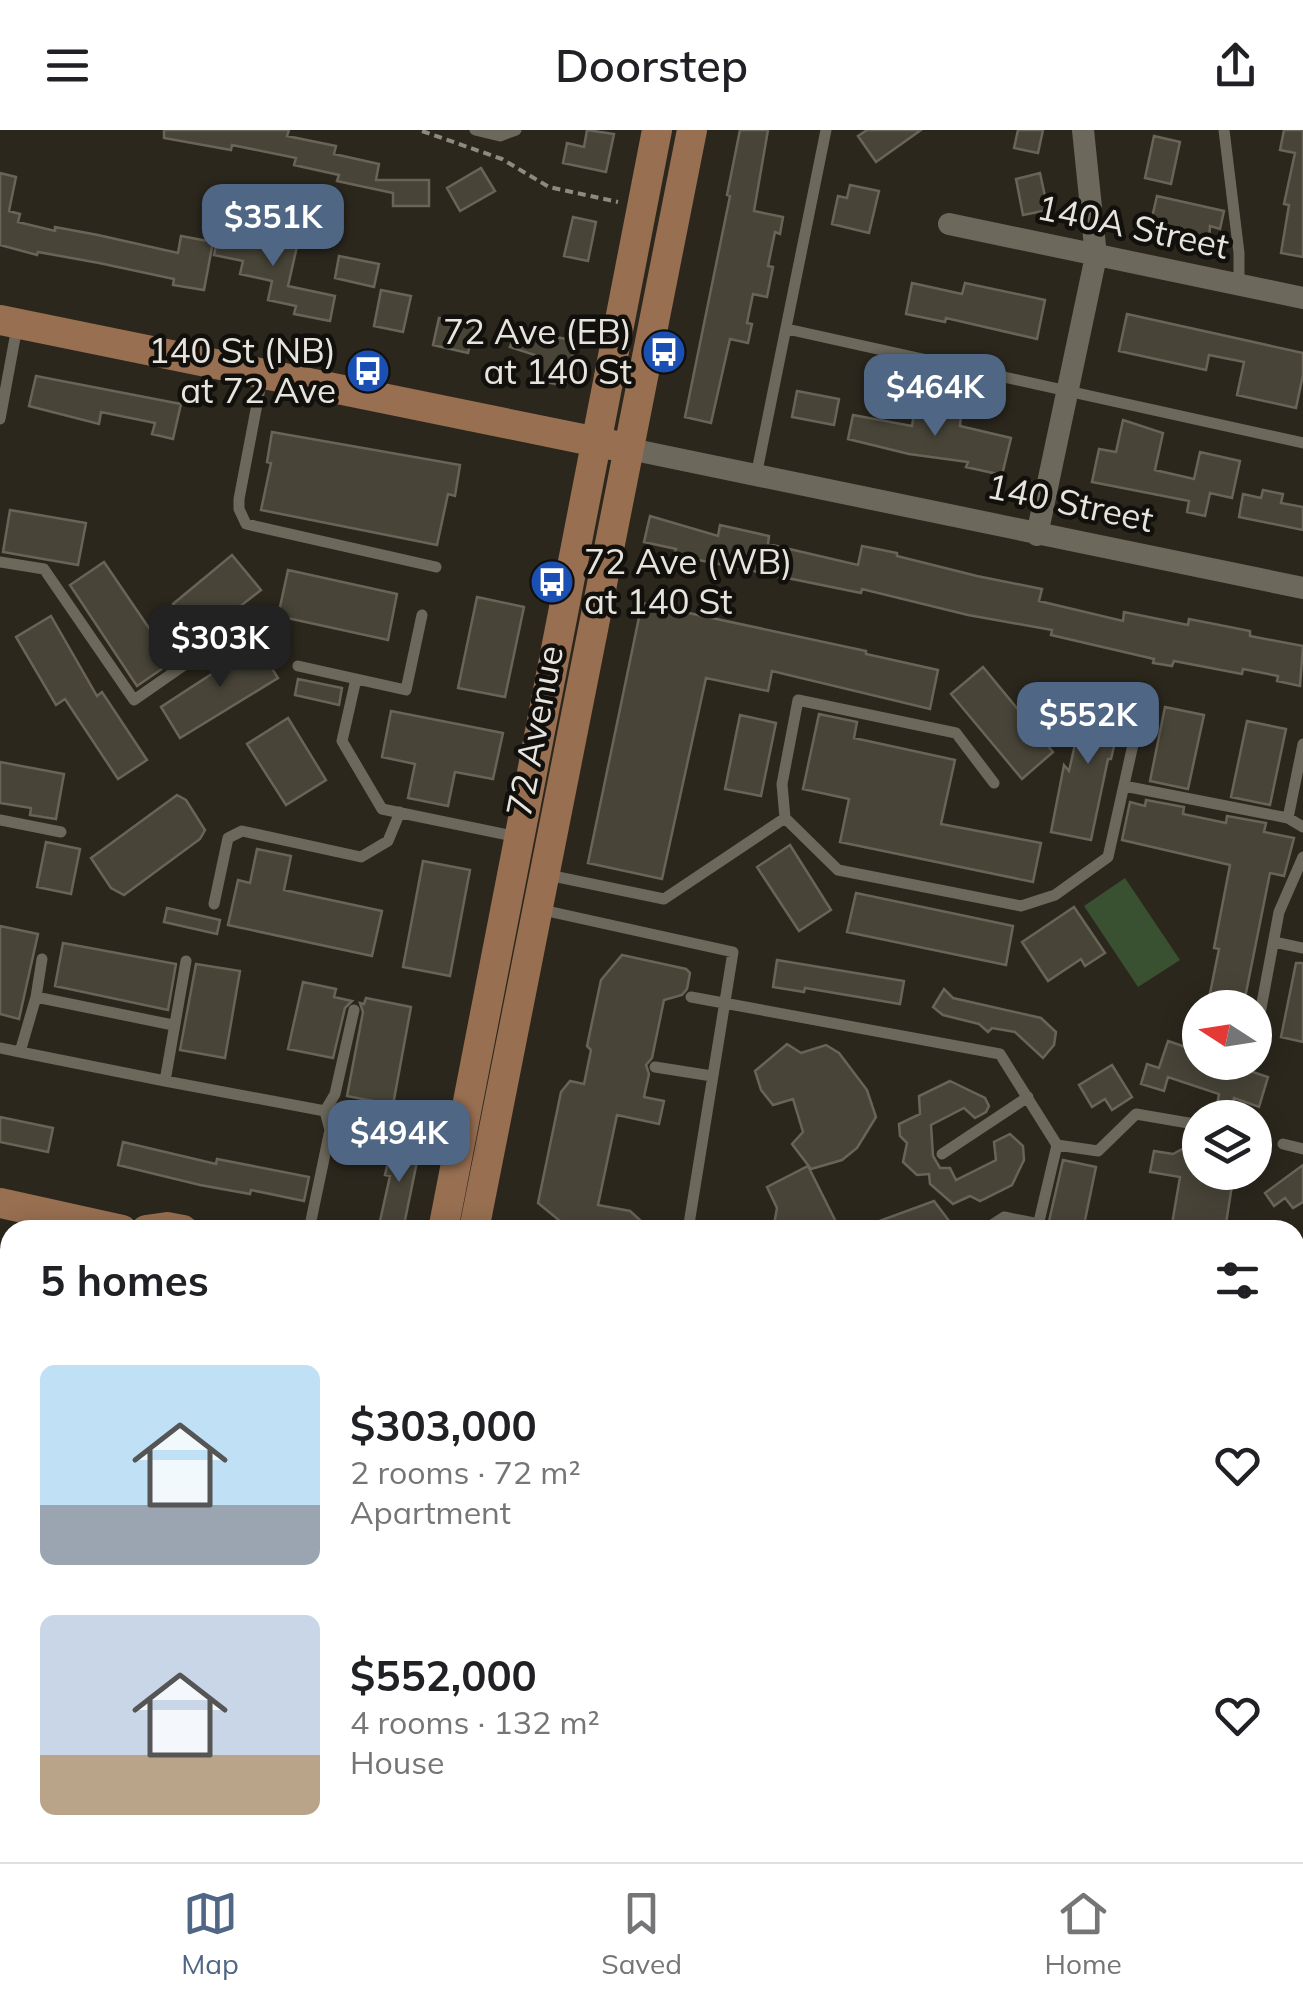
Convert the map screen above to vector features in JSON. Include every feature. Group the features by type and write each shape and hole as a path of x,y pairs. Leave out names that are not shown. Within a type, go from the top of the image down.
{"main road":[{"name":"72 Avenue","path":"445,1220 657,130"},
{"name":"72 Avenue","path":"476,1220 692,130"},
{"name":"140 Street","path":"9,321 630,449"},
{"path":"0,1203 77,1220"}],"street":[{"path":"1036,535 1096,256 1083,130"},
{"name":"140A Street","path":"949,224 1303,298"},
{"name":"140 Street","path":"630,449 1303,588"}],"lane":[{"path":"474,130 500,136 516,130"},
{"path":"756,476 826,130"},
{"path":"1224,130 1239,252 1239,285"},
{"path":"0,418 9,321"},
{"path":"788,328 1303,443"},
{"path":"263,374 239,499 246,524 436,567"},
{"path":"0,562 44,570 134,700 246,622"},
{"path":"298,666 406,690 422,615"},
{"path":"356,679 342,741 382,808 518,838 547,859 664,899 784,818"},
{"path":"994,783 956,733 798,700 782,784 784,818 838,870 1021,906 1054,895 1108,856 1142,704"},
{"path":"1288,818 1303,744"},
{"path":"1124,786 1288,818 1303,826"},
{"path":"214,904 228,838 242,830 361,857 388,841 400,812"},
{"path":"0,820 62,832"},
{"path":"1265,990 1280,912 1303,857"},
{"path":"537,909 733,952 690,1220"},
{"path":"1274,942 1303,948"},
{"path":"20,1052 42,959"},
{"path":"165,1081 186,961"},
{"path":"36,996 173,1024"},
{"path":"692,998 1000,1054 1057,1145 1040,1220"},
{"path":"311,1220 330,1130 325,1111 335,1094 354,1010"},
{"path":"0,1048 325,1111"},
{"path":"655,1067 712,1076"},
{"path":"942,1154 1028,1097"},
{"path":"1057,1145 1098,1152 1136,1114 1182,1122"},
{"path":"1283,1144 1303,1149"}],"path":[{"path":"422,131 502,159 549,187 627,204"}],"green space":[{"path":"1125,878 1180,960 1138,987 1084,906"}],"building":[{"path":"164,130 289,130 287,136 336,146 334,154 379,164 376,180 429,180 429,206 393,206 393,193 337,181 339,175 294,165 296,158 232,145 231,150 164,138"},
{"path":"587,130 614,134 606,172 563,163 567,143 584,147"},
{"path":"740,130 768,130 754,211 783,217 780,234 775,232 768,266 773,267 767,297 753,294 747,323 752,324 748,343 730,339 711,423 685,417"},
{"path":"867,130 921,130 876,162 858,136"},
{"path":"1018,130 1043,130 1038,153 1014,148"},
{"path":"1284,130 1303,130 1303,257 1281,253 1289,205 1284,204 1295,153 1280,150"},
{"path":"1154,136 1180,142 1171,184 1145,178"},
{"path":"481,168 495,191 460,211 447,188"},
{"path":"0,173 16,177 9,211 20,214 18,222 178,253 181,236 213,242 204,290 173,285 174,279 0,245"},
{"path":"1040,173 1048,210 1023,215 1016,179"},
{"path":"850,185 879,191 869,233 832,224 838,196 847,198"},
{"path":"1157,196 1224,211 1220,229 1210,226 1209,239 1150,226"},
{"path":"573,217 596,222 588,261 564,256"},
{"path":"220,226 298,242 288,286 335,296 330,321 294,314 296,306 268,300 272,281 240,274 243,261 214,255"},
{"path":"339,256 379,264 374,287 335,278"},
{"path":"912,283 962,294 965,283 1045,300 1037,339 946,318 945,322 906,314"},
{"path":"381,290 411,296 403,332 374,326"},
{"path":"1127,314 1303,353 1296,408 1237,395 1244,362 1209,355 1206,370 1119,351"},
{"path":"439,318 474,325 468,353 433,345"},
{"path":"516,331 544,341 546,335 576,341 566,386 536,380 541,357 510,347"},
{"path":"36,376 181,404 173,439 152,434 155,423 101,412 99,424 29,406"},
{"path":"797,391 839,399 834,425 792,417"},
{"path":"915,408 961,414 960,426 1011,438 1002,475 966,467 968,462 909,454 848,439 853,415 912,426"},
{"path":"1123,420 1163,433 1155,470 1194,479 1200,452 1240,461 1232,498 1210,493 1205,516 1187,512 1189,501 1092,482 1099,449 1116,452"},
{"path":"272,432 460,465 455,496 448,494 437,545 261,510 271,463 267,462"},
{"path":"1263,490 1283,494 1281,503 1303,507 1303,530 1239,517 1243,494 1261,498"},
{"path":"10,510 86,523 78,565 3,552"},
{"path":"650,516 718,536 720,525 769,536 768,544 858,565 862,546 897,553 977,576 1042,589 1039,601 1123,621 1124,612 1188,625 1189,619 1250,631 1250,636 1303,646 1300,686 1277,681 1278,676 1243,669 1242,674 1174,661 1172,666 1153,663 1154,659 1051,635 1052,630 968,615 862,589 861,593 674,555 676,549 644,542"},
{"path":"232,555 261,590 238,608 234,606 200,636 173,604"},
{"path":"104,562 172,662 137,686 70,585"},
{"path":"288,570 397,594 388,640 278,616"},
{"path":"477,597 524,607 505,697 458,688"},
{"path":"642,603 938,670 930,709 772,671 768,691 706,678 662,879 588,863"},
{"path":"51,616 97,696 102,692 147,760 118,779 65,699 56,705 16,637"},
{"path":"254,640 278,678 180,738 161,707 233,660 230,655"},
{"path":"983,667 1053,752 1022,779 951,694"},
{"path":"298,679 342,688 339,705 295,695"},
{"path":"1087,691 1125,700 1091,840 1051,832 1064,765 1069,771"},
{"path":"1165,707 1204,715 1188,789 1150,781"},
{"path":"391,711 503,733 493,779 455,772 448,806 408,798 415,764 382,757"},
{"path":"819,714 857,722 854,738 955,760 941,824 1041,843 1033,882 840,842 849,799 803,789"},
{"path":"740,715 776,723 761,796 725,789"},
{"path":"288,718 326,780 286,805 247,744"},
{"path":"1247,721 1286,729 1270,805 1231,797"},
{"path":"0,762 64,774 56,819 30,815 31,808 0,803"},
{"path":"177,795 186,800 205,830 200,839 124,895 111,888 91,858"},
{"path":"1146,800 1184,807 1183,814 1226,823 1227,816 1266,823 1264,832 1294,838 1284,876 1270,873 1247,990 1211,990 1219,949 1214,948 1230,865 1122,840 1130,802 1145,806"},
{"path":"46,842 80,849 71,894 37,887"},
{"path":"790,845 831,910 799,931 757,867"},
{"path":"257,849 291,856 284,890 382,911 372,956 228,925 238,880 250,883"},
{"path":"423,861 470,870 450,976 403,967"},
{"path":"856,893 1013,926 1006,965 847,932"},
{"path":"1074,907 1105,953 1085,966 1081,959 1048,981 1022,942"},
{"path":"167,908 220,920 217,934 164,922"},
{"path":"0,926 38,934 19,1019 0,1014"},
{"path":"63,943 176,964 168,1010 55,986"},
{"path":"622,955 690,973 682,995 664,1000 652,1058 646,1065 649,1074 644,1097 664,1101 659,1124 617,1115 598,1205 630,1211 640,1220 559,1220 538,1203 561,1092 570,1081 584,1084 591,1050 587,1046 601,980"},
{"path":"777,960 904,981 900,1004 805,988 804,992 773,987"},
{"path":"1296,963 1303,963 1303,1042 1281,1037"},
{"path":"196,964 240,971 225,1058 180,1050"},
{"path":"303,982 336,989 334,997 352,1001 345,1008 333,1058 288,1049"},
{"path":"944,989 953,998 1041,1018 1056,1032 1054,1045 1043,1058 1015,1032 992,1028 988,1032 979,1024 943,1015 933,1007"},
{"path":"366,998 411,1007 393,1105 347,1096 363,1012 360,1003 364,1004"},
{"path":"1168,1041 1182,1046 1182,1080 1267,1080 1261,1100 1218,1100 1219,1094 1168,1077 1164,1091 1141,1084 1147,1064 1159,1068"},
{"path":"787,1044 801,1053 826,1045 839,1053 867,1090 876,1117 857,1148 842,1160 811,1169 792,1144 803,1132 793,1099 773,1105 761,1090 755,1071"},
{"path":"1112,1065 1132,1097 1112,1110 1105,1099 1092,1107 1079,1085"},
{"path":"950,1081 985,1098 989,1106 975,1118 964,1108 931,1125 933,1156 940,1168 950,1168 956,1180 996,1160 994,1142 1010,1134 1023,1146 1024,1160 1012,1185 980,1201 970,1196 953,1204 930,1184 929,1174 917,1175 903,1162 907,1143 900,1136 899,1124 920,1114 919,1096"},
{"path":"0,1117 53,1128 48,1152 0,1142"},
{"path":"393,1141 420,1147 405,1220 380,1220 390,1176 385,1175"},
{"path":"123,1142 216,1164 217,1159 309,1177 304,1201 200,1185 118,1165"},
{"path":"1182,1149 1182,1190 1231,1190 1227,1220 1173,1220 1180,1177 1150,1172 1154,1151 1173,1154"},
{"path":"1063,1160 1096,1167 1085,1220 1049,1220"},
{"path":"1303,1165 1303,1202 1293,1208 1285,1198 1274,1206 1265,1193"},
{"path":"808,1166 835,1220 775,1220 777,1208 767,1187"},
{"path":"934,1201 948,1220 882,1220"}],"place":[{"name":"72 Ave (EB) at 140 St","path":"664,352"},
{"name":"140 St (NB) at 72 Ave","path":"368,371"},
{"name":"72 Ave (WB) at 140 St","path":"552,582"}]}
